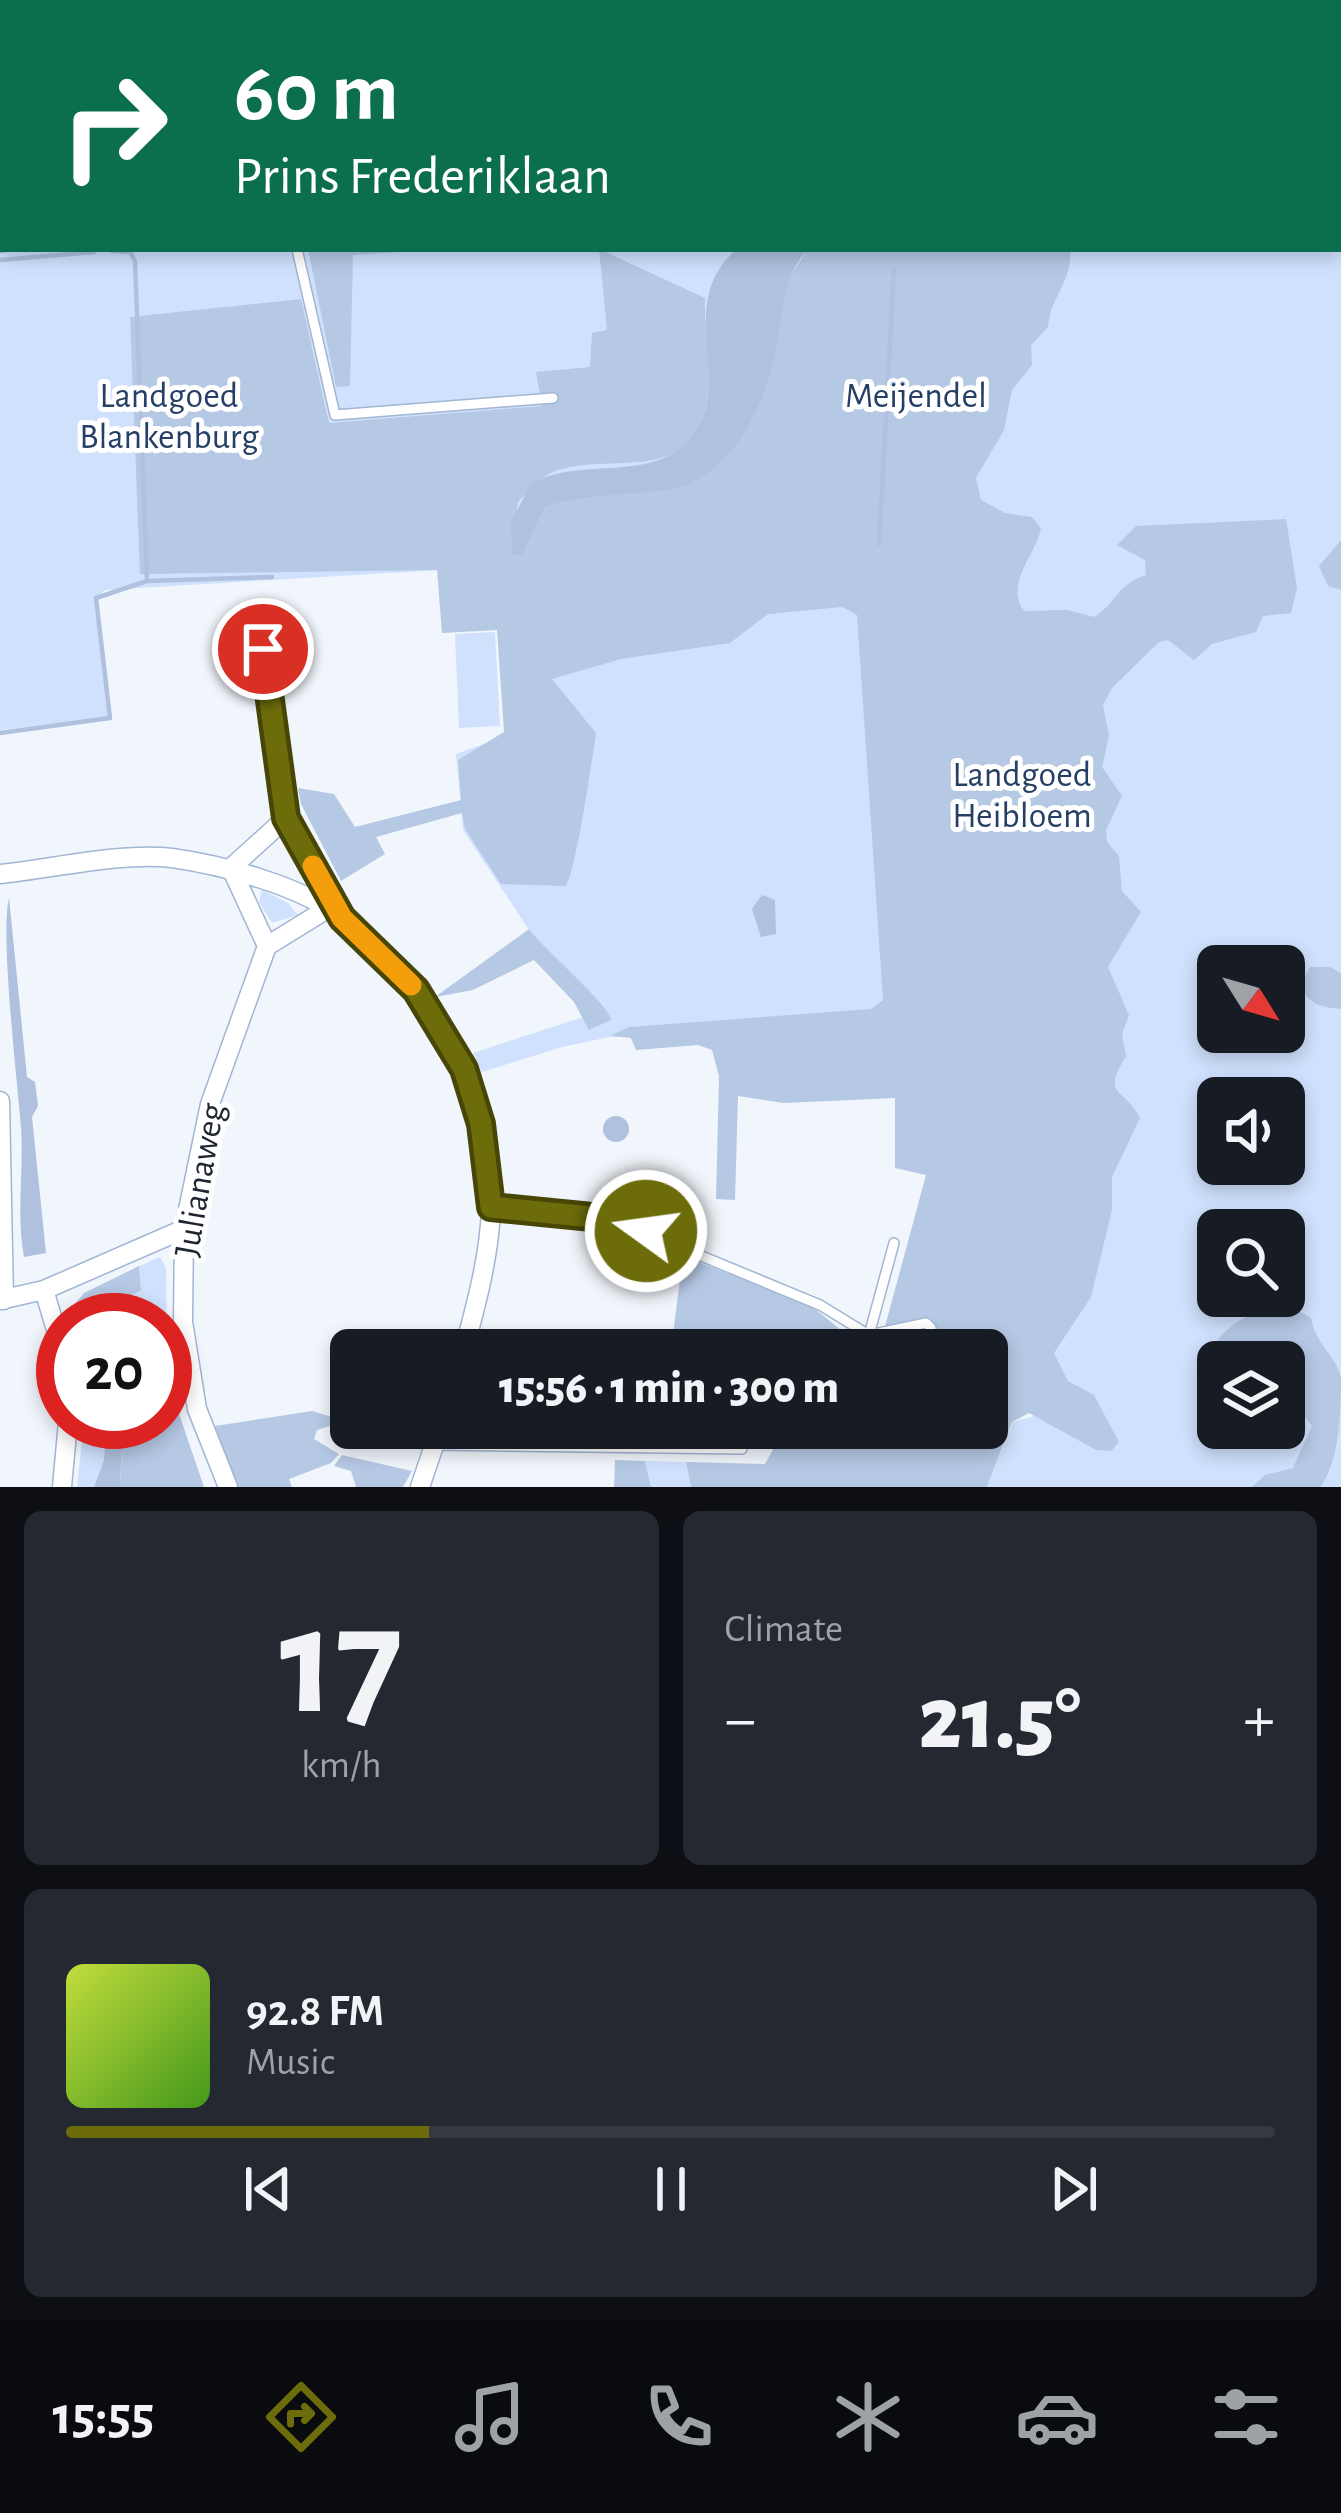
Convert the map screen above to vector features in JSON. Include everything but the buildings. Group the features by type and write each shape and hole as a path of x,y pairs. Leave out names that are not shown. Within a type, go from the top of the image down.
{"street":[{"path":"263,649 286,818 335,914"},
{"path":"231,868 286,818"},
{"path":"0,874 166,857 231,868 335,914 416,990 464,1069 481,1124 491,1207 468,1329"},
{"path":"231,868 268,946 335,914"},
{"name":"Julianaweg","path":"228,1487 194,1387 183,1322 184,1229 210,1103 268,946"},
{"path":"0,1101 2,1300 44,1290 184,1229"},
{"path":"62,1487 66,1449"},
{"path":"420,1487 433,1449"}],"lane":[{"path":"298,252 335,415 553,398"},
{"path":"491,1207 612,1219 820,1305 859,1329"},
{"path":"871,1329 894,1243"},
{"path":"898,1329 926,1323 932,1329"}],"green space":[{"path":"0,252 1341,252 1341,1487 987,1487 1002,1449 1008,1449 1013,1422 1037,1415 948,1045 629,1033 562,1047 482,1072 473,1053 586,1016 463,830 456,754 506,736 507,566 105,590 96,598 110,718 0,730"},
{"path":"309,252 398,252 353,255 350,386 336,387"},
{"path":"599,252 705,298 709,375 699,428 685,446 667,456 575,466 544,478 518,502 512,554 522,556 545,507 579,495 620,490 754,410 773,361 788,280 806,252 1070,252 1048,327 1031,345 1032,365 1012,390 1004,430 976,478 981,500 1005,513 1032,517 1041,528 1019,580 1024,611 1067,610 1094,617 1102,611 1128,584 1146,575 1145,560 1117,545 1136,526 1286,519 1297,588 1291,613 1263,616 1256,632 1212,644 1194,660 1168,640 1159,642 1112,688 1103,705 1109,736 1102,767 1122,796 1106,830 1107,842 1119,856 1122,891 1141,912 1108,967 1129,1015 1122,1034 1126,1056 1115,1086 1140,1118 1112,1177 1112,1210 1091,1297 1054,1353 1068,1381 1094,1395 1119,1442 1111,1451 1096,1450 1029,1413 1012,1422 1008,1432 1008,1329 884,1329 926,1175 895,1168 895,1098 784,1103 738,1096 735,1200 716,1199 719,1076 712,1050 698,1045 636,1050 631,1038 610,1036 629,1027 871,1009 883,1000 857,615 842,607 768,614 730,643 621,659 552,679 596,733 566,886 501,884 465,829 462,813 376,837 385,854 341,881 301,804 298,788 334,794 355,827 461,800 458,760 504,732 497,630 442,633 437,570 140,574 130,317 301,299 329,423 542,406 536,372 590,367 592,333 607,330"},
{"path":"1341,540 1341,590 1328,586 1319,566"},
{"path":"495,632 500,726 459,728 455,634"},
{"path":"262,890 288,903 298,915 272,923 259,902"},
{"path":"529,929 611,1020 589,1030 574,1002 534,960 473,990 435,997"},
{"path":"1310,967 1330,967 1341,973 1341,1009 1316,1004 1308,997 1305,976"},
{"path":"683,1256 810,1305 840,1329 674,1329"},
{"path":"160,1257 166,1268 166,1293 133,1293 141,1290 139,1266"},
{"path":"139,1266 141,1290 135,1293 84,1293"},
{"path":"1305,1315 1335,1363 1341,1377 1340,1419 1335,1450 1320,1487 1252,1487 1265,1475 1293,1468 1305,1449 1312,1426 1305,1417 1305,1341 1217,1341 1246,1317"},
{"path":"312,1411 330,1416 330,1426 317,1430 314,1439 339,1454 331,1463 289,1479 292,1487 238,1487 215,1426"},
{"path":"81,1449 105,1449 94,1487 77,1487"},
{"path":"122,1449 191,1449 204,1487 120,1487"},
{"path":"773,1449 1002,1449 987,1487 691,1487 686,1462 765,1464"},
{"path":"342,1455 412,1471 403,1487 356,1487 351,1471 334,1466"},
{"path":"615,1460 645,1461 651,1487 614,1487"},
{"path":"645,1461 686,1462 691,1487 651,1487"}],"shaded area":[{"path":"735,252 806,252 789,282 766,385 738,442 691,483 545,507 522,556 512,554 511,522 531,484 569,472 667,457 700,425 709,375 708,296 718,272"},
{"path":"762,895 775,900 776,934 761,937 752,909"},
{"path":"9,898 27,1077 35,1082 38,1106 32,1117 46,1253 24,1257 21,1127 8,973"},
{"path":"616,1116 629,1129 616,1142 603,1129"},
{"path":"105,1449 122,1449 120,1487 94,1487"}],"waterway":[{"path":"0,260 94,252"},
{"path":"0,733 110,718 96,598 147,581 135,261 130,252"},
{"path":"879,544 894,269"},
{"path":"147,581 272,577"}],"slow traffic":[{"path":"313,866 342,918 411,985"}],"route":[{"path":"263,649 286,818 342,918 416,990 464,1069 481,1124 491,1207 612,1219 646,1231"}],"park label":[{"name":"Meijendel","path":"916,396"},
{"name":"Landgoed Blankenburg","path":"169,416"},
{"name":"Landgoed Heibloem","path":"1022,796"}]}
